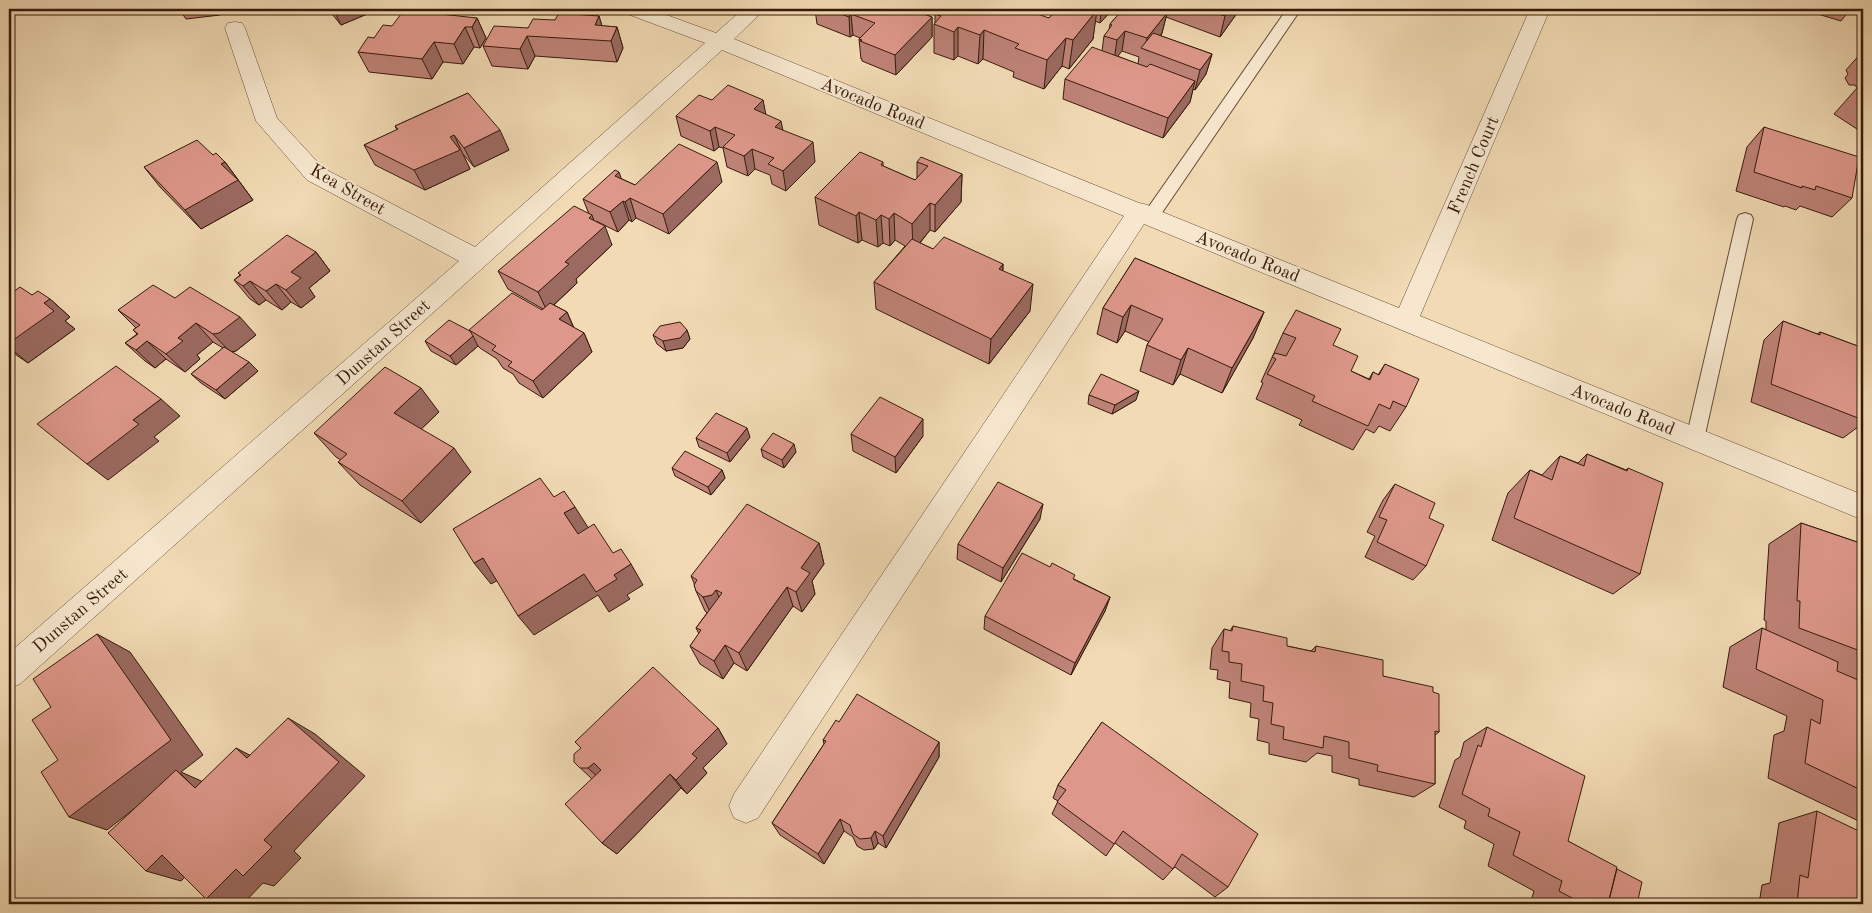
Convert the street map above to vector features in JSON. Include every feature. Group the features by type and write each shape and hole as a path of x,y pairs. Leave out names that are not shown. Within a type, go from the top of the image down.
{"street":[{"name":"Avocado Road","path":"632,9 719,41 1863,508"},
{"name":"Dunstan Street","path":"9,673 477,259 755,9"},
{"name":"French Court","path":"1406,320 1540,9"},
{"name":"Kea Street","path":"235,28 267,121 315,174 477,259"},
{"path":"746,806 1145,214"}],"lane":[{"path":"1145,214 1294,9"},
{"path":"1695,439 1745,219"}],"building":[{"path":"828,9 910,9 932,17 895,55 860,41 862,40 859,39 875,23 851,14 849,17"},
{"path":"940,9 1023,9 1049,18 1057,9 1097,10 1073,40 1066,38 1047,60 1015,48 1019,44 984,30 980,35 958,27 954,32 934,24 941,16 935,14"},
{"path":"1093,9 1105,9 1101,12"},
{"path":"1123,9 1155,9 1167,13 1147,38 1125,31 1117,40 1104,36 1112,25 1110,24"},
{"path":"1204,9 1231,9 1225,16"},
{"path":"404,10 477,18 472,27 465,27 454,44 434,42 422,59 358,52 368,37 374,38 383,25 392,26"},
{"path":"559,13 599,16 595,25 617,27 611,41 527,36 520,49 483,46 494,26 528,28 533,19 555,20"},
{"path":"1153,33 1212,54 1200,70 1141,48"},
{"path":"1092,47 1147,67 1150,64 1195,81 1168,118 1065,79"},
{"path":"728,85 763,100 754,109 781,121 775,127 813,142 783,171 768,164 774,158 752,149 744,156 723,147 735,135 715,127 710,131 676,116 699,95 712,100"},
{"path":"468,93 500,130 464,148 454,135 450,137 460,150 414,170 364,145 398,129 395,126"},
{"path":"1764,127 1859,157 1852,198 1816,186 1815,190 1802,186 1802,188 1754,172"},
{"path":"197,140 213,155 216,153 225,162 221,164 238,180 185,210 144,167"},
{"path":"679,144 717,162 663,214 630,198 625,202 623,201 610,212 583,199 615,170 619,172 615,176 635,185"},
{"path":"860,152 883,162 881,165 915,180 928,166 917,162 921,157 962,174 935,205 930,203 912,224 894,213 889,219 881,215 876,220 859,212 856,216 815,197"},
{"path":"574,206 592,215 589,218 605,226 565,262 569,264 538,292 498,271"},
{"path":"287,235 316,252 291,272 301,278 286,290 276,284 266,291 250,281 243,286 234,280 241,275 238,273"},
{"path":"944,237 1003,264 999,269 1033,284 991,339 874,282 912,239 933,249"},
{"path":"1135,258 1264,312 1232,368 1188,348 1181,360 1147,345 1163,319 1131,305 1123,317 1103,308"},
{"path":"153,285 175,298 190,287 240,317 219,333 213,334 196,323 178,338 183,341 166,354 147,341 136,350 125,343 138,334 133,330 140,325 118,310"},
{"path":"20,287 32,295 38,291 50,299 44,303 54,311 9,343 9,295"},
{"path":"512,293 542,310 550,303 567,312 559,319 584,333 533,381 508,366 512,362 492,350 496,346 469,330"},
{"path":"1296,310 1341,329 1333,345 1358,356 1351,371 1370,380 1373,372 1379,375 1385,364 1419,379 1406,407 1393,401 1390,409 1379,404 1368,426 1312,401 1315,396 1267,374 1276,359 1272,357 1275,353 1286,356 1296,338 1283,333"},
{"path":"449,320 470,331 473,336 450,356 425,341"},
{"path":"1783,321 1863,348 1863,420 1771,384"},
{"path":"680,322 687,330 680,338 663,341 653,335 660,326"},
{"path":"224,347 249,362 216,390 191,374"},
{"path":"116,366 161,399 133,420 139,424 87,464 37,424"},
{"path":"385,367 421,388 394,413 454,448 402,501 338,462 347,454 314,433"},
{"path":"1101,374 1139,391 1115,405 1089,395"},
{"path":"880,397 923,419 895,457 851,434"},
{"path":"716,413 747,428 727,453 696,438"},
{"path":"773,433 794,444 782,460 761,449"},
{"path":"685,451 722,470 708,487 672,468"},
{"path":"1587,454 1627,471 1628,468 1663,483 1640,574 1514,518 1530,470 1552,480 1560,456 1584,466"},
{"path":"540,478 554,497 564,491 575,507 564,513 578,534 594,524 613,553 621,549 631,564 614,575 617,579 596,592 584,574 518,616 483,558 474,563 453,529"},
{"path":"998,482 1043,504 1003,568 958,544"},
{"path":"1395,484 1435,503 1429,518 1444,525 1426,566 1377,542 1387,520 1379,517"},
{"path":"747,504 819,543 801,568 810,573 796,592 787,587 739,653 725,645 714,661 690,646 701,630 696,628 722,593 716,590 712,595 703,597 696,591 694,585 697,580 691,576"},
{"path":"1801,523 1863,544 1863,652 1799,628 1800,601 1797,601"},
{"path":"1022,553 1050,567 1052,563 1075,575 1073,579 1110,597 1075,663 985,616"},
{"path":"1233,626 1287,638 1287,646 1315,652 1316,646 1383,660 1383,676 1433,687 1433,692 1439,694 1439,732 1435,731 1435,784 1377,771 1378,765 1349,758 1349,742 1324,736 1323,748 1283,739 1284,727 1271,724 1273,703 1263,701 1264,686 1241,681 1242,664 1229,662 1229,652 1222,651 1224,629 1232,631"},
{"path":"1762,628 1838,662 1837,671 1863,682 1863,791 1805,763 1811,719 1820,724 1823,700 1756,669"},
{"path":"97,634 171,740 69,817 41,772 58,760 32,720 51,707 33,679"},
{"path":"653,667 718,728 692,754 697,758 676,780 670,774 602,843 565,804 601,770 594,763 588,768 580,768 574,762 574,754 581,748 575,742"},
{"path":"857,694 939,742 883,836 875,831 871,838 860,839 853,834 850,825 840,819 818,854 772,823 826,741 823,740 836,720 839,722"},
{"path":"288,718 339,762 264,840 272,847 243,876 236,869 206,899 162,855 146,871 108,833 176,770 195,788 236,748 247,758"},
{"path":"1102,722 1258,834 1228,887 1182,854 1173,869 1123,831 1114,844 1057,802 1066,790 1058,785"},
{"path":"1487,727 1585,776 1568,841 1617,867 1608,904 1583,904 1559,891 1562,881 1513,855 1520,832 1488,816 1490,809 1462,794 1478,745 1481,747"},
{"path":"1817,811 1863,833 1863,904 1797,904 1800,875 1808,878"},
{"path":"1617,869 1642,882 1637,904 1608,904"}]}
